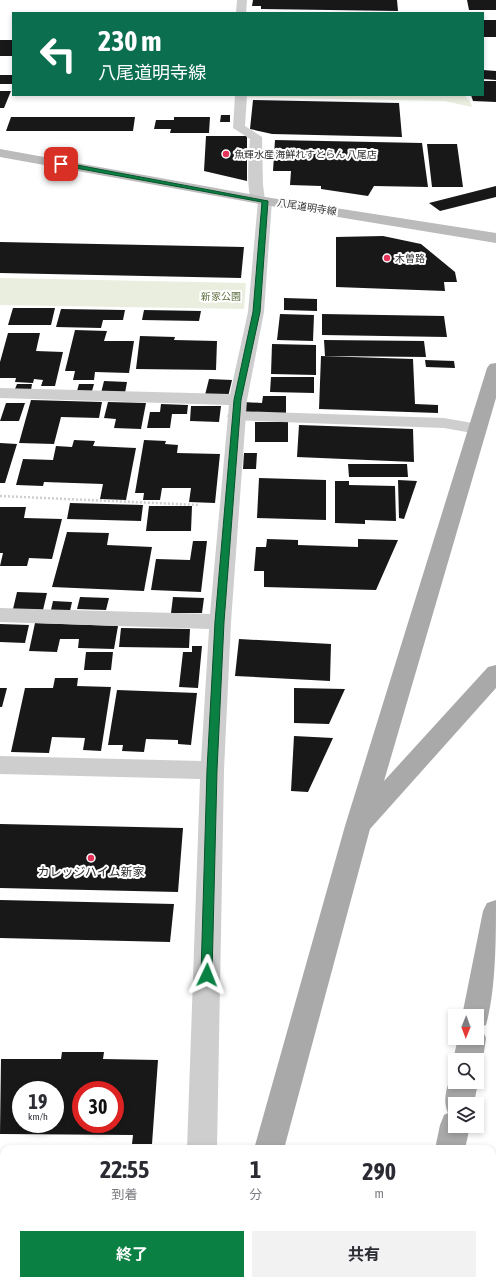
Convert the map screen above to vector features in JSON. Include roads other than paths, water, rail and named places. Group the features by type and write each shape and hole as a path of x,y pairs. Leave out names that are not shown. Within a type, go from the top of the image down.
{"main road":[{"name":"八尾道明寺線","path":"0,153 262,200 496,238"},
{"path":"269,1145 358,826 496,368"},
{"path":"358,826 496,673"},
{"path":"477,1009 496,911"},
{"path":"451,1145 453,1133"}],"street":[{"path":"202,1145 212,770 220,622 237,408 256,312 262,200"},
{"path":"0,393 237,408"},
{"path":"0,615 220,622"},
{"path":"0,765 212,770"}],"lane":[{"path":"241,12 242,0"},
{"path":"241,96 239,128 256,137 256,185 262,200"},
{"path":"237,408 444,423 478,428"}],"place":[{"name":"魚輝水産 海鮮れすとらん 八尾店","path":"226,154"},
{"name":"木曽路","path":"387,258"},
{"name":"カレッジハイム新家","path":"91,858"}],"park label":[{"name":"新家公園","path":"221,296"}]}
